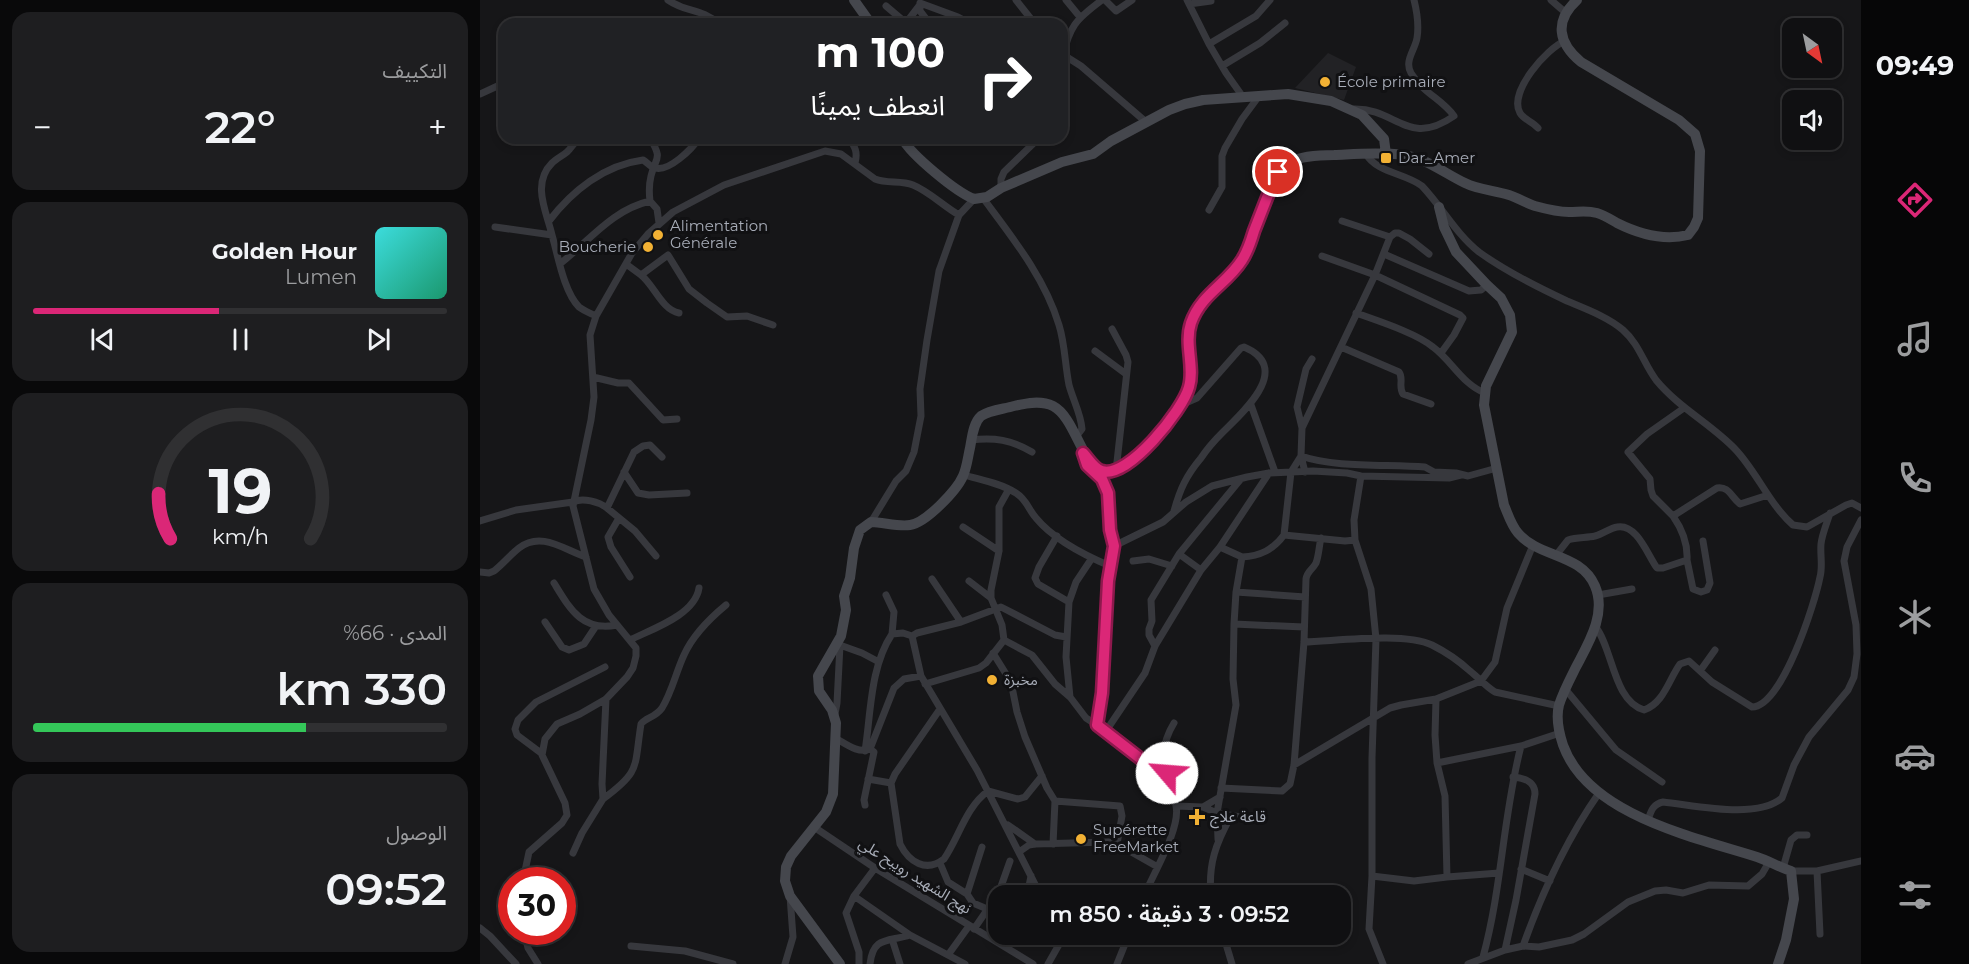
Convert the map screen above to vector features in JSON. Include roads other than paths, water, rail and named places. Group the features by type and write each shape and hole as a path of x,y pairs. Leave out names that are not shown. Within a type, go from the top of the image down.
{"main road":[{"path":"854,0 867,18"},
{"path":"838,964 790,896 785,881 786,867 791,856 826,812 833,794 834,716 819,691 818,676 841,636 846,610 844,596 860,530 871,522 909,526 919,523 940,505 964,475 975,425 981,416 1025,403 1050,404 1057,408 1064,415 1083,453 1096,468 1102,471 1116,471 1138,455 1180,406 1190,385 1188,346 1191,324 1198,309 1213,289 1241,262 1282,166 1296,159 1386,154 1419,159 1467,184 1511,195 1542,208 1598,213 1619,224 1652,236 1668,238 1688,234 1698,218 1700,151 1695,134 1678,120 1581,62 1569,50 1561,31 1566,13 1577,0"},
{"path":"905,144 928,166 978,198 1062,162 1093,154 1111,141 1185,104 1243,97 1299,94 1331,101 1362,115 1384,140 1386,154"},
{"path":"1439,207 1444,227 1456,252 1506,305 1510,315 1512,332 1485,393 1484,405 1504,505 1518,533 1533,545 1573,562 1588,575 1598,596 1596,626 1559,706 1560,733 1566,753 1572,764 1599,794 1614,805 1720,847 1787,869 1794,899 1786,940 1778,964"}],"street":[{"path":"668,0 684,9 709,15 712,18"},
{"path":"1016,0 1030,18"},
{"path":"1066,0 1080,17"},
{"path":"1068,37 1071,28 1080,17 1103,0 1116,11 1132,0"},
{"path":"1209,44 1256,16 1270,0"},
{"path":"1351,109 1371,111 1420,130 1431,129 1454,116 1426,93 1410,71 1408,65 1417,38 1418,24 1414,0"},
{"path":"1551,0 1566,13"},
{"path":"1210,1 1188,2 1209,44 1243,97"},
{"path":"910,18 920,3"},
{"path":"920,3 920,11 925,18"},
{"path":"920,3 960,18"},
{"path":"886,6 900,18"},
{"path":"1222,66 1260,43 1285,22"},
{"path":"1538,128 1532,121 1524,118 1520,112 1518,98 1523,84 1535,67 1555,45 1565,41"},
{"path":"1068,59 1081,66 1146,122"},
{"path":"480,94 498,86"},
{"path":"1209,210 1222,187 1222,156 1225,148 1259,96"},
{"path":"575,144 568,152 552,162 545,175 542,202 575,301 583,310 596,316"},
{"path":"653,144 658,156 649,186 650,201 657,208 659,223"},
{"path":"549,221 559,208 601,173 639,160 645,161 653,168 661,169 681,158 694,144"},
{"path":"853,144 857,155 855,163"},
{"path":"1001,188 1004,172 1032,144"},
{"path":"541,753 545,739 553,727 606,699 624,681 633,668 637,651 600,602 594,589 573,502 594,397 590,335 596,316 632,253 659,223 712,190 825,151 841,154 881,182 910,184 918,187 959,214"},
{"path":"1366,154 1374,165 1414,180 1430,194 1467,240 1480,252 1561,298 1603,317 1624,331 1656,380 1684,408 1736,450 1786,519 1793,525 1807,527 1838,508 1852,503 1861,508"},
{"path":"871,522 896,481 906,471 914,452 921,416 920,389 939,270 959,214 978,198 1027,258 1053,307 1060,326 1069,384 1081,421 1082,429 1076,437"},
{"path":"561,263 621,212 650,201"},
{"path":"1342,221 1390,237"},
{"path":"495,227 552,236"},
{"path":"1302,428 1375,275 1390,237 1396,233 1401,234 1428,254"},
{"path":"1384,254 1469,291 1481,290 1487,285"},
{"path":"641,275 668,255 689,289 706,303 727,317 747,316 773,325"},
{"path":"1322,256 1375,275 1443,306 1463,318 1441,353"},
{"path":"626,264 648,280 670,310 679,313"},
{"path":"1356,313 1423,340 1441,353 1474,389 1485,393"},
{"path":"1112,329 1127,358 1116,471"},
{"path":"1174,511 1181,487 1200,459 1220,435 1251,405 1262,385 1265,374 1264,366 1253,352 1244,347 1239,349 1197,398 1180,406"},
{"path":"1341,347 1401,373 1400,387 1403,394 1431,404"},
{"path":"1095,351 1126,375"},
{"path":"1305,472 1301,456 1302,428 1297,407 1306,369 1312,358"},
{"path":"593,378 629,383 663,420 677,419"},
{"path":"1251,405 1272,473"},
{"path":"1684,408 1647,434 1628,452 1650,479 1653,496 1673,516 1682,532 1687,547 1693,589 1697,592 1707,590 1710,583 1703,541"},
{"path":"971,440 995,438 1016,444 1032,452"},
{"path":"607,508 634,452 643,446 650,445 662,457"},
{"path":"1083,453 1087,465 1102,479 1108,493 1110,530 1114,546 1110,566 1102,693 1097,725"},
{"path":"1301,456 1348,463 1425,466 1434,472 1461,475"},
{"path":"1220,547 1242,557 1263,554 1279,543 1284,536 1291,472 1301,456"},
{"path":"1347,472 1348,463"},
{"path":"1114,546 1163,522 1174,511 1212,486 1240,479 1291,472 1347,472 1361,476 1449,478 1479,474 1497,468"},
{"path":"624,472 638,493 650,495 687,493"},
{"path":"1106,731 1145,673 1155,646 1201,570 1272,473"},
{"path":"964,475 1009,489 1026,501 1034,517 1057,536 1092,558 1110,566"},
{"path":"1361,476 1354,520 1355,540 1371,589 1376,639 1369,929 1383,964"},
{"path":"1155,646 1149,634 1152,621 1151,600 1179,554 1240,479"},
{"path":"1673,516 1717,488 1725,488 1740,504 1768,495"},
{"path":"991,598 991,580 999,551 999,507 1009,489"},
{"path":"480,520 516,510 578,500 591,501 602,504 619,518 645,542 656,556"},
{"path":"1596,626 1604,638 1612,667 1622,689 1640,709 1648,709 1659,700 1676,669 1683,662 1689,661 1712,682 1752,707 1761,705 1772,697 1796,651 1808,621 1821,573 1821,542 1830,513"},
{"path":"619,518 610,533 609,541 630,577"},
{"path":"1648,820 1653,808 1663,802 1719,810 1736,810 1776,803 1782,798 1794,765 1809,737 1848,690 1854,677 1857,654 1856,625 1844,561 1847,547 1861,520"},
{"path":"963,527 999,551"},
{"path":"1557,554 1568,540 1595,536 1617,527 1623,527 1637,537 1657,568 1688,561"},
{"path":"1057,536 1035,578 1038,584 1069,602"},
{"path":"1284,536 1345,542 1355,540"},
{"path":"1221,788 1282,791 1290,784 1294,765 1304,642 1307,573 1315,566 1318,559 1321,538"},
{"path":"480,572 494,571 518,548 536,539 586,557"},
{"path":"1294,765 1390,708 1436,699 1481,681 1495,662 1507,608 1533,545"},
{"path":"1179,554 1201,570"},
{"path":"1211,885 1211,870 1218,839 1217,813 1236,705 1233,679 1234,624 1236,592 1242,557"},
{"path":"1070,697 1066,657 1069,602 1076,582 1092,558"},
{"path":"1133,561 1149,559 1172,566"},
{"path":"932,579 961,622"},
{"path":"925,684 979,668 986,663 1004,640 1002,625 991,598 969,581"},
{"path":"554,583 577,615 590,624 617,625"},
{"path":"630,640 682,614 692,604 699,588"},
{"path":"1598,596 1632,589"},
{"path":"1236,592 1305,597"},
{"path":"868,750 879,662 885,644 892,634 894,612 886,595"},
{"path":"573,853 582,833 603,799 631,776 636,762 641,724 656,716 660,711 690,644 713,616 726,605"},
{"path":"892,634 903,633 912,636 961,622 996,608 1006,609 1055,635 1066,637"},
{"path":"545,622 562,647 569,650 584,644 596,626"},
{"path":"1234,624 1304,627"},
{"path":"912,636 921,676 969,755 1036,885"},
{"path":"1304,642 1393,638 1431,645 1461,663 1495,692 1559,706"},
{"path":"1004,640 1032,655 1086,718 1146,763 1157,763 1163,759"},
{"path":"834,716 837,703 838,644 862,652 879,662"},
{"path":"1700,671 1715,650"},
{"path":"993,653 1011,682 1017,712 1042,776 1055,801 1053,844"},
{"path":"526,867 529,852 562,824 567,815 565,803 541,753 517,735 515,729 518,720 536,702 605,667"},
{"path":"868,750 894,688 904,679 921,676"},
{"path":"1566,690 1616,750 1662,782"},
{"path":"603,799 606,699"},
{"path":"1436,699 1435,735 1437,763 1445,796 1448,877"},
{"path":"940,709 900,765 891,783 904,853 915,863 921,865 940,862 950,850 979,798 988,791"},
{"path":"1148,885 1168,844 1177,818 1163,759 1167,734 1174,723"},
{"path":"1437,763 1521,746 1560,733"},
{"path":"835,738 852,747 874,752 864,800 865,805"},
{"path":"1483,957 1493,917 1513,777 1521,746"},
{"path":"988,791 1018,799 1025,797 1042,776"},
{"path":"1505,950 1535,789 1527,780 1513,777"},
{"path":"868,779 891,783"},
{"path":"1523,946 1550,881 1586,811 1599,794"},
{"path":"1203,807 1220,797"},
{"path":"1055,801 1120,806 1122,816 1117,844"},
{"path":"1176,806 1203,807 1217,813 1252,819"},
{"path":"1218,839 1231,816"},
{"path":"1006,824 1035,844"},
{"name":"نهج الشهيد رويبح علي","path":"814,827 875,868 1033,964"},
{"path":"1808,835 1797,835 1791,840 1787,869 1817,871 1861,861"},
{"path":"1019,852 1035,844 1108,842 1117,844 1156,866"},
{"path":"967,894 982,847"},
{"path":"1002,885 1010,861"},
{"path":"940,862 948,882 967,894 973,903 988,910"},
{"path":"1468,964 1505,950 1572,940 1628,902 1655,891 1683,892 1709,885 1748,886 1762,874 1769,862"},
{"path":"859,964 859,952 846,913 854,896 875,868"},
{"path":"1521,869 1550,881"},
{"path":"1817,871 1820,934"},
{"path":"1372,876 1414,881 1500,873"},
{"path":"1029,885 1031,876"},
{"path":"785,964 793,937 790,896"},
{"path":"854,896 910,935 965,964"},
{"path":"948,955 971,927 988,915"},
{"path":"480,928 516,964"},
{"path":"870,964 871,952 875,946 882,941 910,935"},
{"path":"892,939 900,964"},
{"path":"527,945 538,964"},
{"path":"1048,964 1059,945"},
{"path":"1116,964 1124,945"},
{"path":"1226,945 1232,964"},
{"path":"631,946 685,951 733,964"}],"place":[{"name":"École primaire","path":"1325,82"},
{"name":"Dar_Amer","path":"1386,158"},
{"name":"Alimentation Générale","path":"658,235"},
{"name":"Boucherie","path":"648,247"},
{"name":"مخبزة","path":"992,680"},
{"name":"قاعة علاج","path":"1197,817"},
{"name":"Supérette FreeMarket","path":"1081,839"}]}
